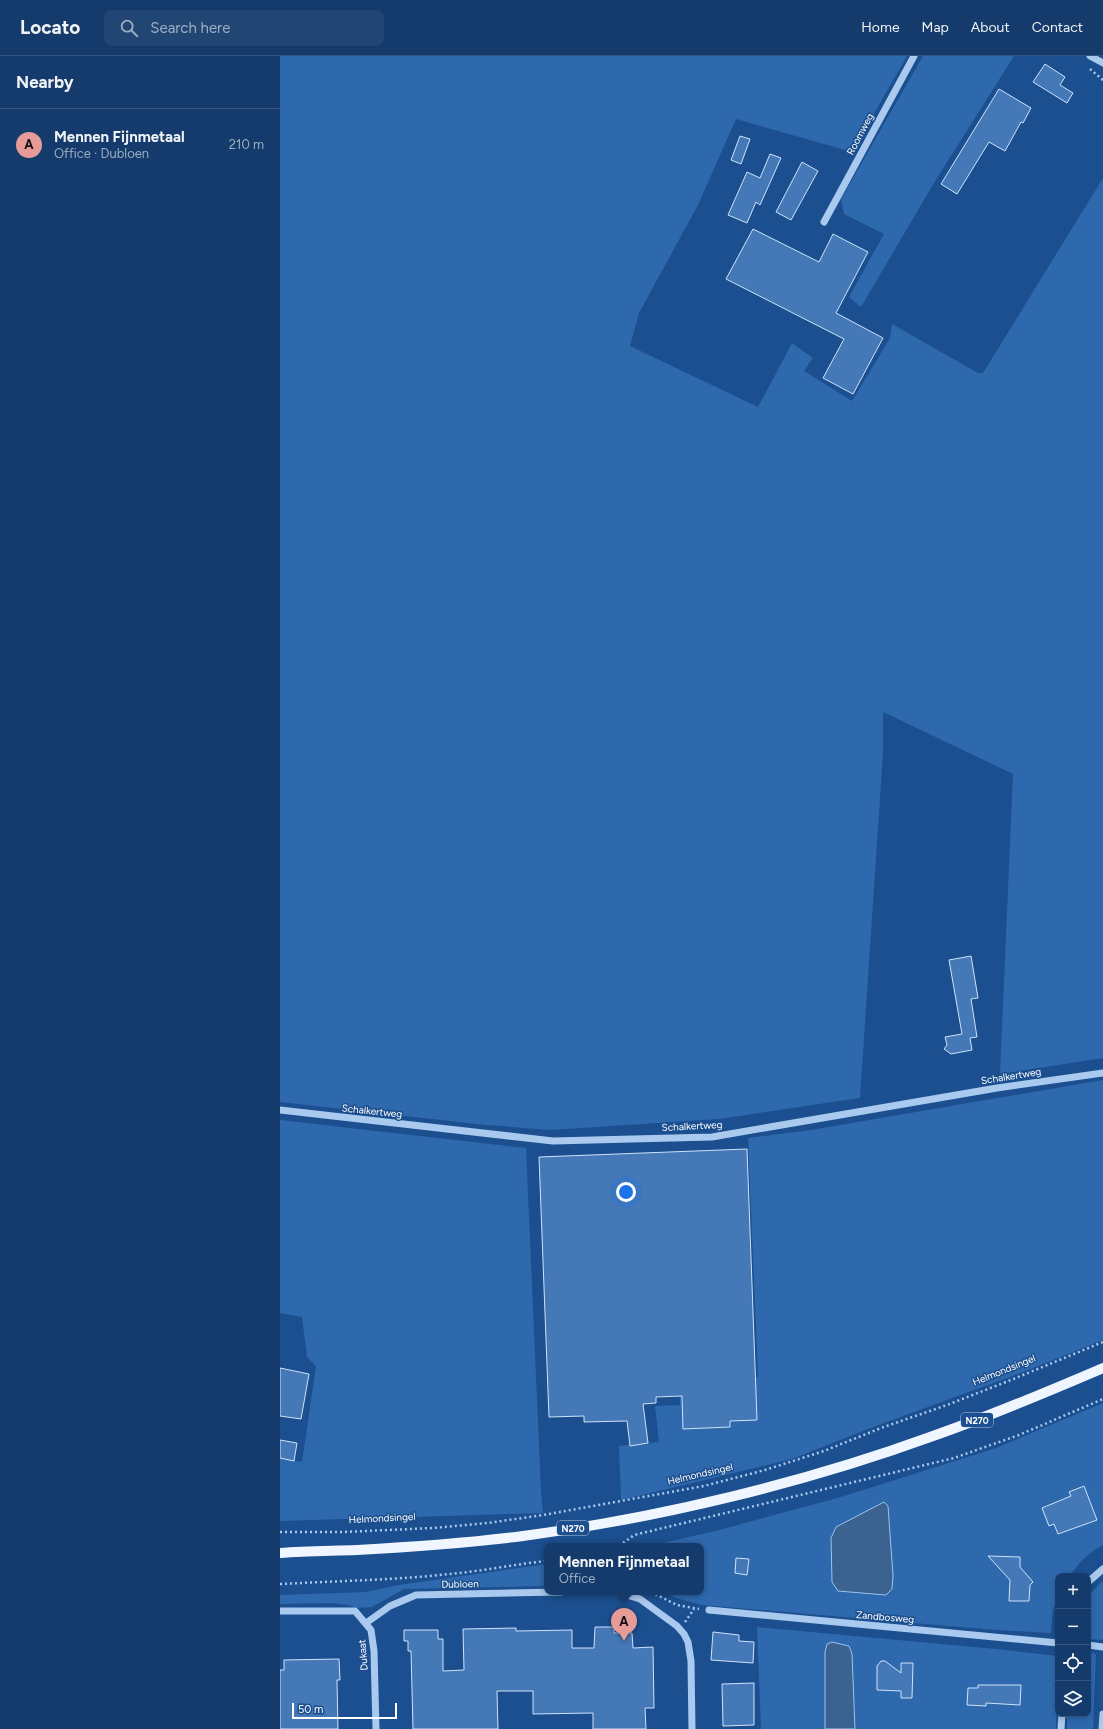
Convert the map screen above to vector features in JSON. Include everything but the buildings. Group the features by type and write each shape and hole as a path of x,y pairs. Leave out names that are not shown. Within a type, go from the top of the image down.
{"main road":[{"name":"N270","path":"283,1552 355,1550 451,1544 522,1536 657,1513 759,1489 864,1459 931,1437 1020,1404 1103,1368"}],"street":[{"name":"Roomweg","path":"824,222 914,56"},
{"path":"1090,56 1103,63"},
{"name":"Schalkertweg","path":"280,1110 553,1141 712,1137 997,1088 1103,1073"},
{"path":"1091,1579 1103,1569"},
{"name":"Dubloen","path":"366,1623 390,1606 416,1595 544,1592"},
{"path":"627,1595 640,1599 677,1626 684,1634 688,1642 691,1660 692,1729"},
{"name":"Zandbosweg","path":"709,1610 1055,1643"},
{"path":"280,1611 355,1612 366,1623"},
{"name":"Dukaat","path":"366,1623 371,1630 374,1651 376,1729"},
{"path":"1091,1645 1103,1647"},
{"path":"1102,1729 1103,1714"},
{"path":"1061,1729 1062,1717"}],"path":[{"name":"Helmondsingel","path":"280,1532 351,1532 433,1528 488,1523 543,1515 704,1486 765,1470 824,1451 881,1428 947,1405 1011,1380 1103,1342"},
{"path":"623,1543 634,1535 954,1458 1019,1436 1103,1399"},
{"path":"280,1584 385,1580 450,1574 544,1561"},
{"path":"657,1595 677,1605 694,1609 709,1610"}],"shaded area":[{"path":"280,56 907,56 852,152 736,119 698,205 639,313 630,346 758,407 792,343 813,358 804,371 852,401 890,338 892,324 978,373 983,373 1103,178 1103,1058 1000,1074 1013,774 883,712 883,753 860,1098 719,1119 551,1130 486,1125 280,1102"},
{"path":"923,56 1014,56 934,183 861,307 849,297 884,234 844,214 841,199"},
{"path":"1103,1080 1103,1340 1018,1374 868,1429 792,1459 621,1500 619,1446 659,1442 655,1406 680,1405 679,1379 758,1377 748,1138 811,1130"},
{"path":"280,1120 526,1148 543,1513 280,1521 280,1458 302,1462 316,1366 307,1357 302,1317 280,1313"},
{"path":"1103,1403 1103,1545 1085,1558 1072,1573 1055,1573 1055,1605 1053,1609 1051,1633 996,1630 702,1605 670,1595 704,1595 704,1543 663,1543 719,1530 841,1497 996,1448"},
{"path":"884,1502 888,1506 893,1576 892,1589 886,1595 838,1591 832,1582 831,1538 836,1527"},
{"path":"544,1564 544,1586 404,1589 372,1607 356,1608 349,1605 332,1603 280,1604 280,1595 366,1592 399,1585"},
{"path":"1103,1580 1103,1640 1091,1639 1091,1593"},
{"path":"757,1627 1055,1656 1056,1729 761,1729"},
{"path":"832,1642 849,1646 852,1654 855,1729 825,1729 825,1652 827,1644"},
{"path":"1091,1652 1094,1653 1096,1655 1093,1729 1067,1729 1067,1717 1091,1717"}],"place":[{"name":"Mennen Fijnmetaal","path":"624,1641"}]}
